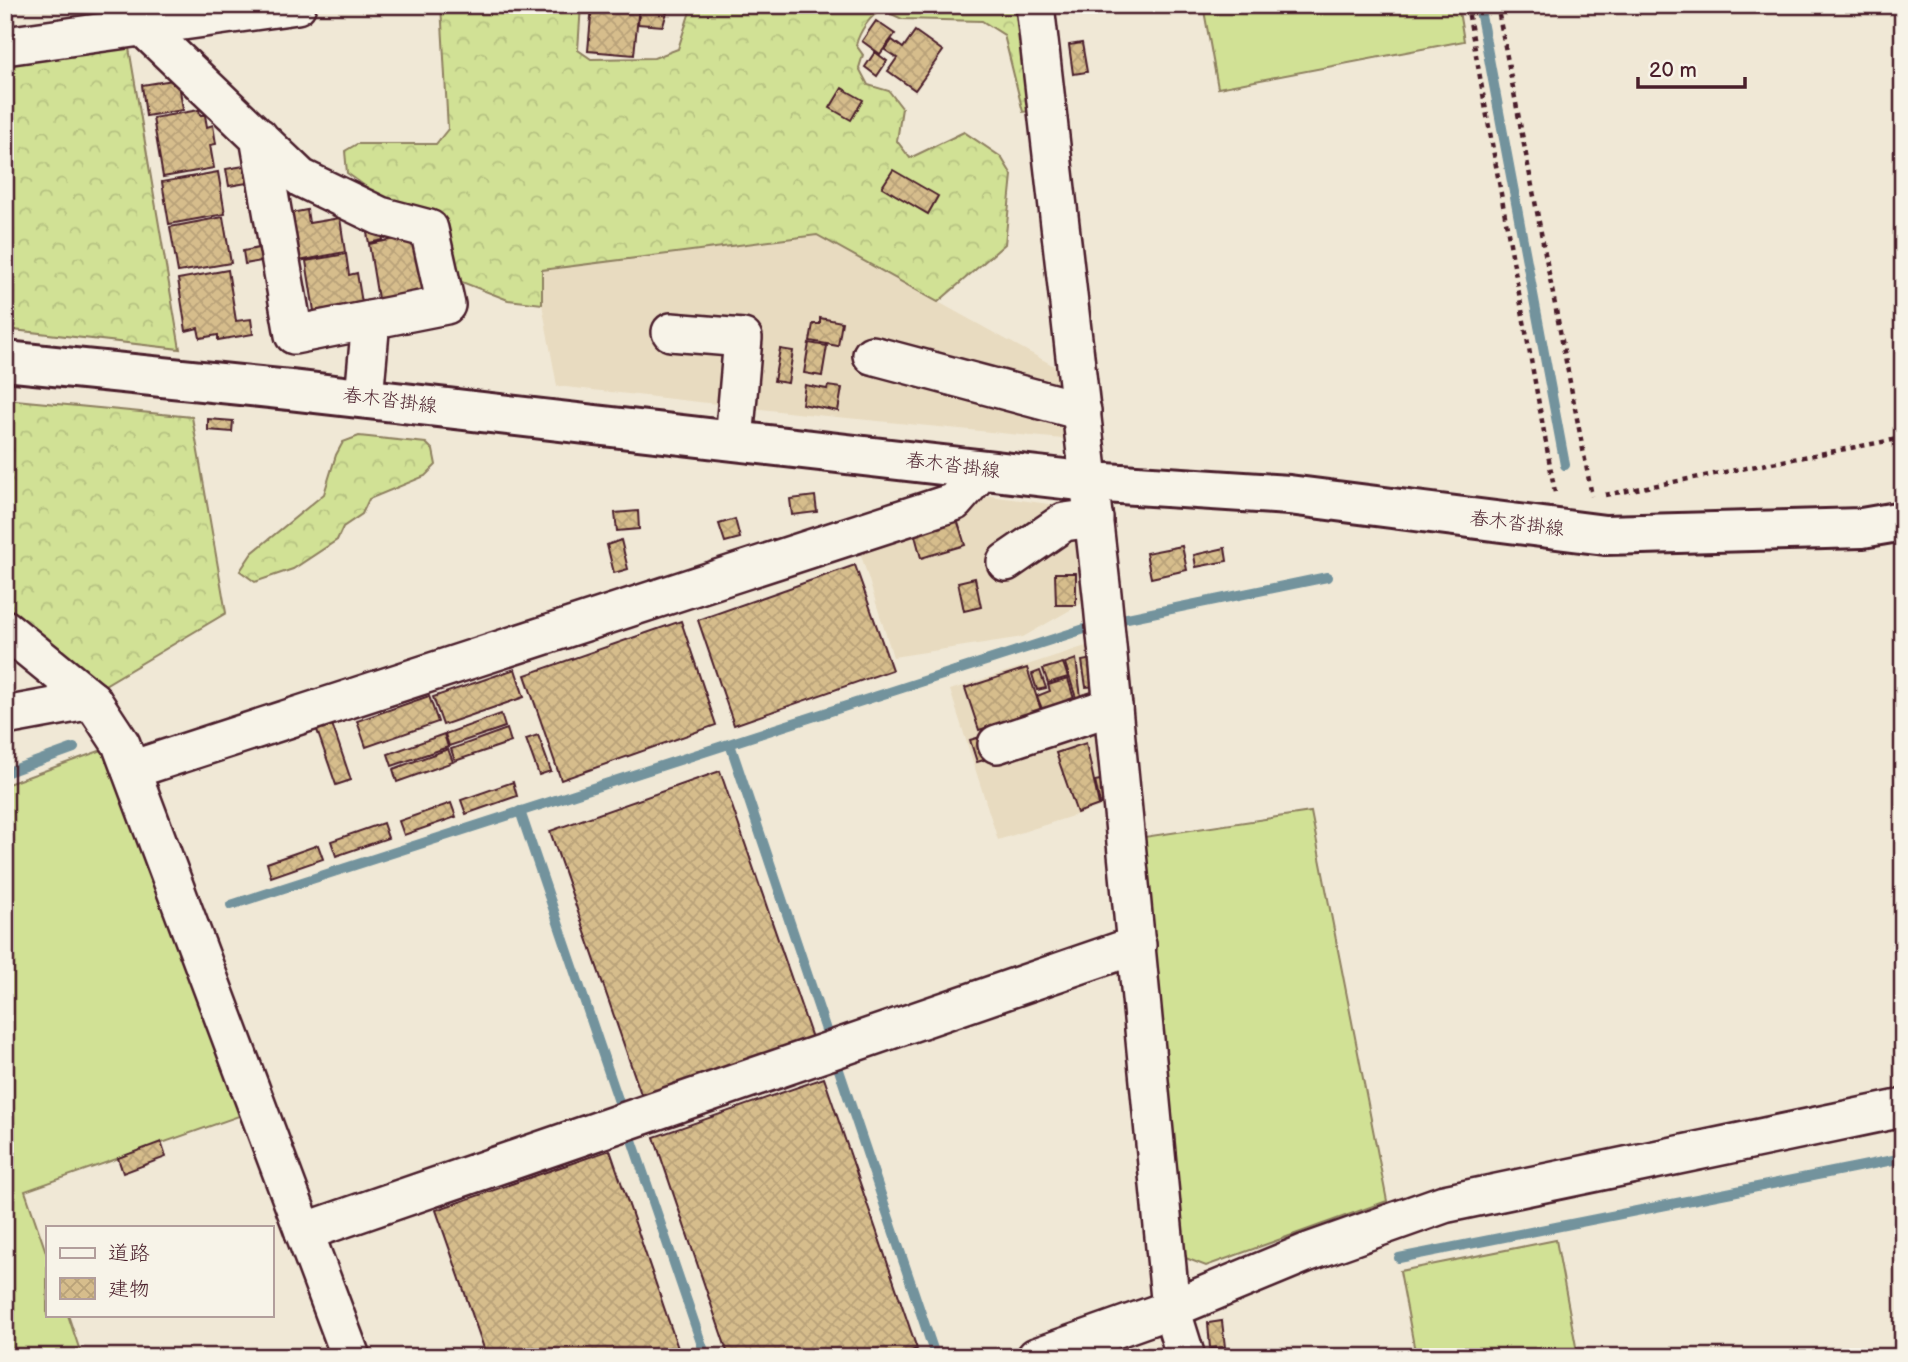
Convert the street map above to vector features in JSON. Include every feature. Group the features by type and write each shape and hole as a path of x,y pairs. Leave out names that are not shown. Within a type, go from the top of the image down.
{"main road":[{"name":"春木沓掛線","path":"5,361 364,398 982,470 1092,500 1289,495 1605,535 1863,528 1903,521"}],"street":[{"path":"5,46 297,5"},
{"path":"1035,5 1102,594 1171,1309 1186,1357"},
{"path":"143,27 259,137 301,178 380,216 429,229 446,305 294,335 259,137"},
{"path":"364,398 371,320"},
{"path":"671,332 743,338 734,441"},
{"path":"872,355 1082,411"},
{"path":"126,757 954,502 982,470"},
{"path":"1006,562 1092,500"},
{"path":"5,629 92,700 126,757 351,1357"},
{"path":"5,716 92,700"},
{"path":"997,744 1113,706"},
{"path":"304,1232 1137,946"},
{"path":"1036,1357 1171,1309 1306,1253 1444,1204 1903,1108"}],"path":[{"path":"1466,5 1549,467 1563,530"},
{"path":"1497,5 1592,498 1903,438"}],"shaded area":[{"path":"817,235 1065,372 1073,440 557,386 542,304 541,270"},
{"path":"991,496 1077,508 1086,601 1023,637 893,657 856,539"},
{"path":"1095,643 1113,803 998,840 950,690"}],"green space":[{"path":"441,5 581,5 578,50 591,59 654,58 678,49 692,5 1021,5 1030,111 1023,112 1004,35 982,21 902,19 883,10 866,24 856,45 863,55 859,68 868,85 889,91 902,108 897,141 910,158 964,132 1001,157 1012,175 1005,244 938,302 817,235 542,270 542,304 508,300 454,279 387,202 347,173 345,151 357,144 436,144 448,129"},
{"path":"1203,5 1458,5 1464,41 1218,88"},
{"path":"128,42 180,349 5,329 5,59"},
{"path":"5,399 192,417 226,613 103,686 5,608"},
{"path":"359,436 426,443 433,450 436,465 425,476 369,499 362,514 343,527 337,540 293,569 255,582 240,571 252,553 324,494 336,455 343,442"},
{"path":"105,749 242,1115 25,1191 46,1252 46,1316 68,1316 82,1357 5,1357 5,785"},
{"path":"1311,812 1387,1201 1206,1266 1183,1257 1144,837"},
{"path":"1556,1240 1578,1357 1416,1357 1400,1271"}],"building":[{"path":"592,5 639,5 634,55 588,51"},
{"path":"640,5 669,5 663,26 638,24"},
{"path":"876,21 895,34 880,54 862,41"},
{"path":"915,31 943,51 915,90 888,71 897,58 885,50 892,40 903,48"},
{"path":"1082,43 1087,72 1073,74 1069,45"},
{"path":"875,52 887,61 877,76 865,67"},
{"path":"173,80 173,84 179,83 183,110 146,116 142,85"},
{"path":"842,88 863,100 851,120 830,108"},
{"path":"199,110 200,115 205,115 207,127 213,125 216,144 210,145 214,168 163,177 153,118"},
{"path":"250,165 253,182 229,186 226,169"},
{"path":"893,170 938,196 928,214 882,187"},
{"path":"218,172 225,214 169,224 162,182"},
{"path":"307,210 309,223 340,218 345,252 299,261 291,213"},
{"path":"223,217 231,263 178,272 170,227"},
{"path":"365,223 381,228 383,240 369,243"},
{"path":"400,238 416,245 424,286 419,298 379,305 369,244"},
{"path":"264,247 267,260 245,264 243,251"},
{"path":"346,254 349,275 357,273 362,303 314,311 306,261"},
{"path":"228,270 236,321 251,319 253,334 218,340 218,335 200,338 198,328 186,331 178,279"},
{"path":"820,318 842,322 838,346 810,341 813,324 820,324"},
{"path":"809,343 827,346 822,376 804,373"},
{"path":"780,349 793,351 788,383 774,381"},
{"path":"805,385 827,389 828,386 842,388 838,411 802,404"},
{"path":"208,419 233,421 232,432 208,430"},
{"path":"815,496 817,512 792,515 790,499"},
{"path":"638,511 639,529 617,531 615,513"},
{"path":"956,516 965,545 921,558 913,528"},
{"path":"735,519 740,538 725,542 719,524"},
{"path":"621,540 628,569 614,573 607,545"},
{"path":"1182,546 1187,570 1151,578 1146,553"},
{"path":"1225,548 1227,561 1196,567 1194,555"},
{"path":"855,565 892,670 734,725 698,620"},
{"path":"1055,573 1076,573 1076,605 1056,605"},
{"path":"975,578 981,607 964,611 958,582"},
{"path":"681,621 716,725 561,780 525,675"},
{"path":"1076,659 1081,697 1076,698 1065,663"},
{"path":"1093,659 1097,686 1086,687 1082,661"},
{"path":"1063,663 1068,677 1048,683 1043,669"},
{"path":"1027,668 1041,710 979,730 965,688"},
{"path":"515,669 524,697 443,725 433,697"},
{"path":"1040,671 1046,688 1037,690 1032,674"},
{"path":"1068,679 1074,699 1042,709 1037,696 1050,691 1048,685"},
{"path":"429,696 438,722 366,747 357,721"},
{"path":"501,714 505,727 449,746 445,734"},
{"path":"332,724 351,780 336,785 317,730"},
{"path":"507,729 511,742 455,761 451,749"},
{"path":"444,734 448,747 392,766 388,754"},
{"path":"538,735 551,771 539,775 526,739"},
{"path":"980,737 987,759 977,762 970,740"},
{"path":"1086,743 1099,805 1077,813 1056,753"},
{"path":"448,749 453,762 397,782 393,769"},
{"path":"720,771 812,1038 642,1097 550,831"},
{"path":"1105,779 1110,802 1100,804 1095,781"},
{"path":"513,782 517,796 466,814 461,800"},
{"path":"451,803 456,817 404,835 399,821"},
{"path":"383,823 388,838 336,856 331,841"},
{"path":"318,845 323,859 271,877 267,863"},
{"path":"824,1078 917,1349 895,1357 729,1357 654,1137"},
{"path":"161,1142 166,1157 123,1173 118,1158"},
{"path":"610,1150 681,1357 487,1357 436,1210"},
{"path":"1222,1321 1225,1347 1210,1348 1208,1323"},
{"path":"1161,1348 1164,1357 1129,1355"},
{"path":"1228,1348 1229,1357 1211,1357 1211,1349"}],"waterway":[{"path":"1479,5 1565,465"},
{"path":"231,905 1103,623 1327,577"},
{"path":"730,744 828,1036"},
{"path":"5,773 74,748"},
{"path":"520,811 621,1108"},
{"path":"838,1067 935,1355"},
{"path":"632,1140 706,1357"},
{"path":"1399,1258 1903,1158"}]}
